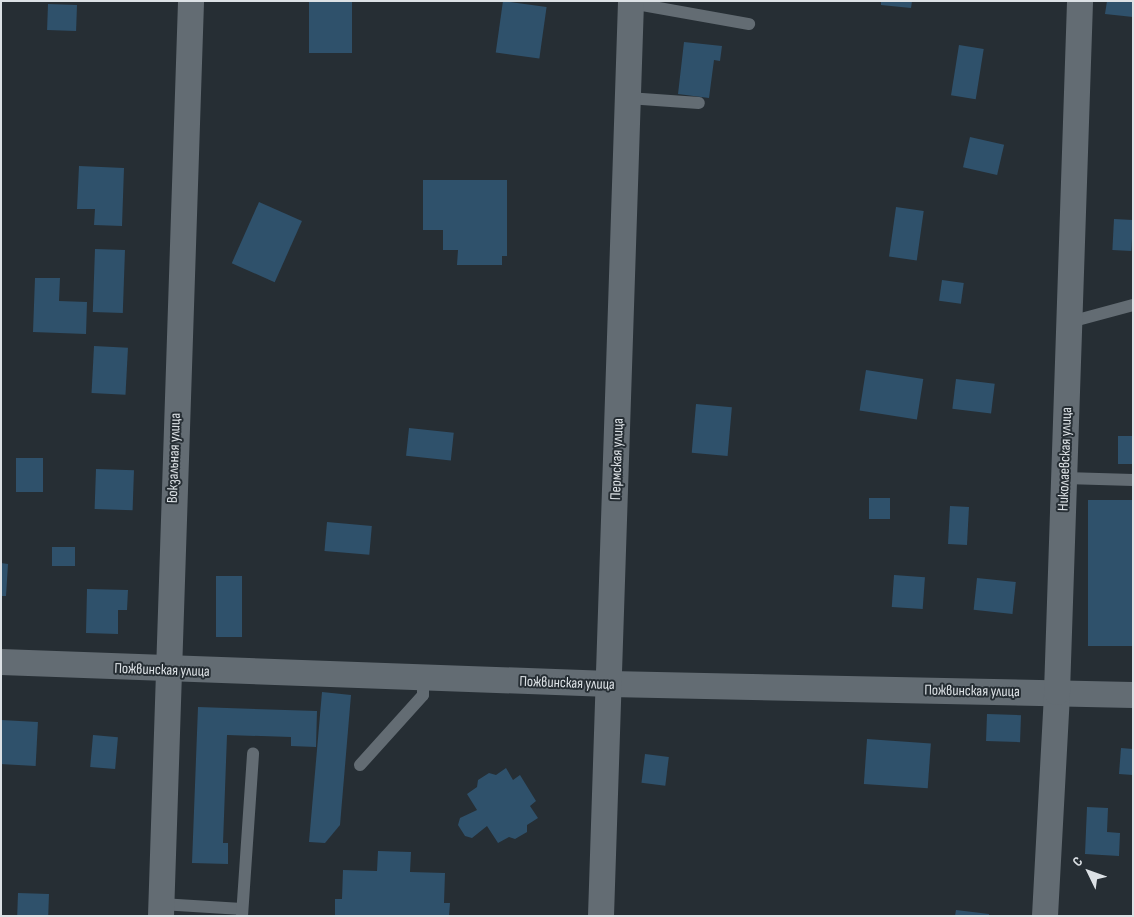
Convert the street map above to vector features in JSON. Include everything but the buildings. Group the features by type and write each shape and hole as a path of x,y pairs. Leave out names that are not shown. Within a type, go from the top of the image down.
{"street":[{"name":"Вокзальная улица","path":"161,910 167,670 190,1"},
{"name":"Николаевская улица","path":"1045,916 1057,692 1080,1"},
{"name":"Пермская улица","path":"601,916 631,2"},
{"name":"Пожвинская улица","path":"1,662 167,670 610,684 1133,695"}],"lane":[{"path":"631,2 749,24"},
{"path":"628,98 699,103"},
{"path":"1070,322 1133,305"},
{"path":"1065,478 1133,480"},
{"path":"360,765 423,695 424,678"},
{"path":"161,910 242,912 253,753"}]}
